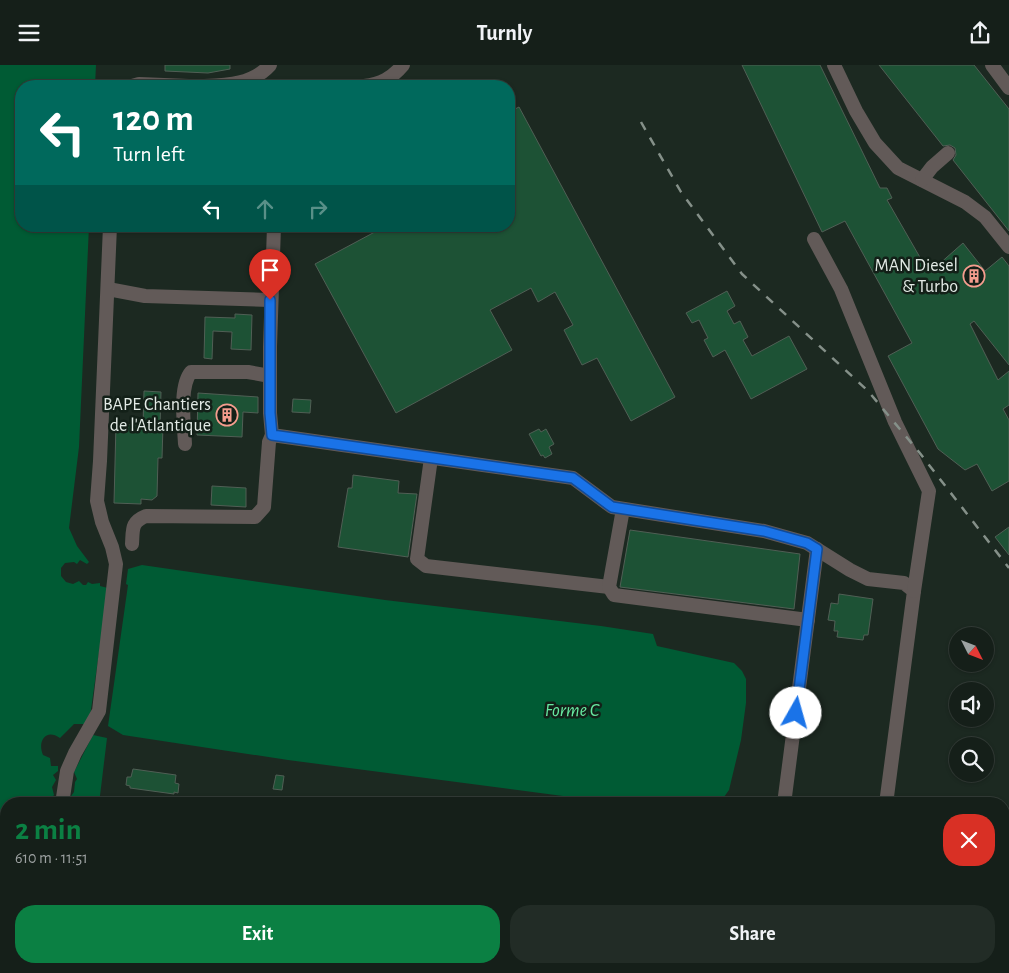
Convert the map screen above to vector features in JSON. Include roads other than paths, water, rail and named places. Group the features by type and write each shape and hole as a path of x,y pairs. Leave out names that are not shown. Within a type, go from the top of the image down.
{"street":[{"path":"246,80 263,72 270,65"},
{"path":"385,80 395,74 403,65"},
{"path":"834,65 856,111 875,143 898,169 965,202 985,217 1009,247"},
{"path":"992,65 1009,87"},
{"path":"922,180 932,167 948,153"},
{"path":"63,797 67,771 99,711 116,564 97,501 110,232"},
{"path":"132,544 133,526 138,519 146,515 255,517 264,507 269,442 272,435 270,425 270,300 274,232"},
{"path":"814,239 841,289 895,423 929,491 887,797"},
{"path":"108,289 145,296 270,300"},
{"path":"185,444 184,387 186,377 191,372 249,372 270,375"},
{"path":"272,435 573,478 612,507 764,531 807,543 868,579 904,583 914,591"},
{"path":"431,458 417,559 426,566 609,587"},
{"path":"623,509 609,587 614,595 808,620"},
{"path":"785,797 817,549"}],"water":[{"path":"0,65 96,65 95,80 15,80 15,232 89,232 79,447 69,528 77,546 89,562 87,564 80,560 77,564 74,562 65,563 61,568 61,576 66,582 73,584 79,581 83,585 86,585 88,582 92,584 100,583 100,586 108,588 89,724 74,724 60,738 51,734 44,737 42,741 41,750 43,755 50,758 51,766 58,766 58,771 53,775 56,780 52,787 54,795 52,797 0,797"},
{"name":"Forme C","path":"142,565 385,600 653,634 657,646 734,663 742,671 746,679 746,703 741,740 729,790 724,797 570,797 288,760 123,735 108,726 128,585 126,584 128,569"},
{"path":"93,735 107,738 100,797 70,797 74,792 77,779 74,772"}],"railway":[{"path":"641,122 681,192 742,274 868,391 919,452 1009,568"}],"place":[{"name":"MAN Diesel & Turbo","path":"974,276"},
{"name":"BAPE Chantiers de l'Atlantique","path":"227,415"}]}
